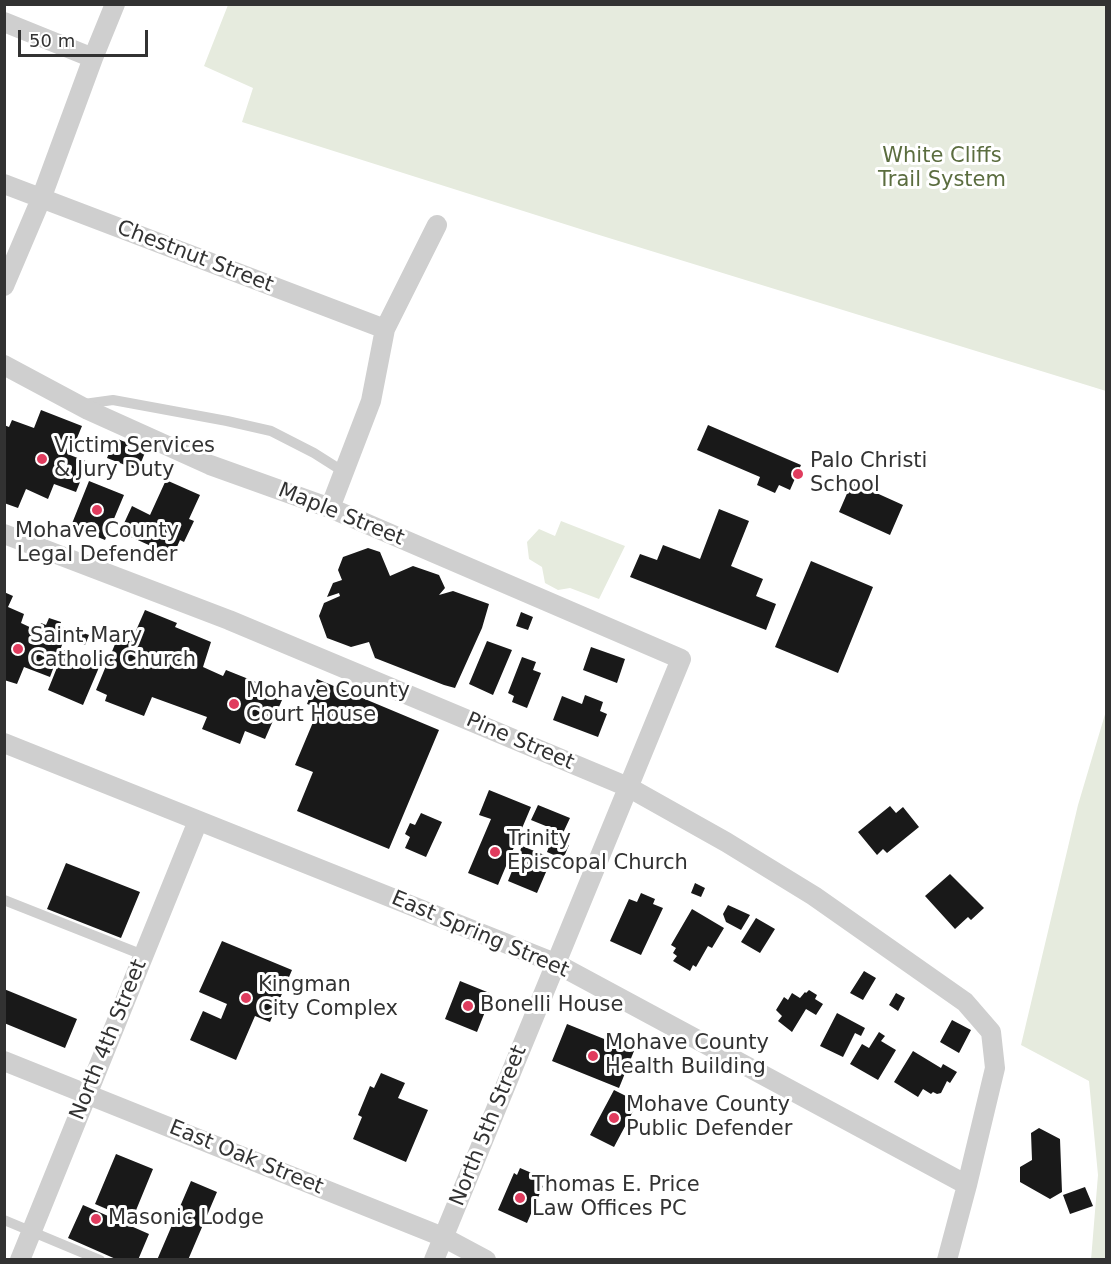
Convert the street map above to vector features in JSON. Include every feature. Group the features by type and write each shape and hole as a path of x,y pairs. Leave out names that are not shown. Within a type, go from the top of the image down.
{"street":[{"path":"4,286 41,198 93,58 116,4"},
{"path":"4,22 93,58"},
{"name":"Chestnut Street","path":"4,184 385,328"},
{"path":"330,508 372,401 385,328 436,225"},
{"name":"Maple Street","path":"4,365 77,405 210,465 330,508 681,659"},
{"name":"Pine Street","path":"4,534 229,620 628,787 726,842 814,896 965,1002 991,1032 994,1068 967,1185"},
{"name":"North 5th Street","path":"434,1260 681,659"},
{"name":"East Spring Street","path":"4,742 555,963 967,1185"},
{"name":"North 4th Street","path":"20,1260 198,821"},
{"name":"East Oak Street","path":"4,1061 443,1237 486,1260"},
{"path":"947,1260 967,1185"}],"lane":[{"path":"77,405 113,400 271,431 314,453 344,472"},
{"path":"4,900 143,955"},
{"path":"4,1220 99,1260"}],"green space":[{"name":"White Cliffs Trail System","path":"228,5 1106,5 1106,391 242,122 253,88 204,66"},
{"path":"561,521 625,546 599,599 570,588 558,590 545,583 542,567 529,559 527,542 539,529 555,536"},
{"path":"1106,711 1106,1259 1091,1260 1098,1175 1089,1081 1021,1045 1078,805"}],"building":[{"name":"Victim Services & Jury Duty","path":"41,410 82,426 70,455 88,462 76,492 54,484 48,499 26,489 18,508 4,503 4,425 9,427 12,420 34,428"},
{"path":"708,425 801,465 790,490 779,485 775,493 757,485 760,477 697,450"},
{"path":"115,438 146,450 138,470 107,458"},
{"path":"166,480 200,495 189,519 194,521 184,542 180,540 173,556 120,532 132,506 150,515"},
{"name":"Mohave County Legal Defender","path":"89,481 124,495 105,540 71,526"},
{"path":"852,482 903,505 890,535 839,512"},
{"path":"719,509 749,521 731,566 763,579 756,596 776,604 766,630 630,577 640,554 657,560 663,545 700,559"},
{"path":"368,548 380,552 390,576 413,566 439,575 445,588 439,595 453,591 489,604 482,628 455,688 375,658 369,642 351,647 327,638 319,616 324,603 340,596 339,593 327,597 333,583 342,580 338,570 343,557"},
{"path":"811,561 873,587 838,673 775,647"},
{"path":"4,592 13,596 8,607 24,614 21,623 38,631 41,623 46,625 49,618 61,622 60,626 68,629 50,677 24,667 17,684 4,680"},
{"path":"145,610 177,623 175,627 211,642 203,667 223,676 226,670 261,684 258,690 282,700 265,739 245,731 240,744 202,729 207,717 152,697 144,716 105,701 107,695 96,690 118,637 131,642"},
{"path":"521,612 533,617 528,630 516,626"},
{"path":"72,629 89,635 85,645 69,639"},
{"path":"487,641 512,650 493,695 469,684"},
{"path":"591,647 625,659 617,683 583,670"},
{"path":"64,650 100,665 83,705 48,690"},
{"path":"522,657 536,662 533,670 541,673 527,708 512,702 514,696 508,693"},
{"path":"317,679 439,730 389,849 297,811 313,772 295,765 319,708 307,704"},
{"path":"585,695 603,702 600,711 607,714 598,737 553,720 562,696 582,704"},
{"name":"Trinity Episcopal Church","path":"489,790 531,807 498,885 468,873 491,819 479,815"},
{"path":"538,805 570,818 563,833 531,820"},
{"path":"890,806 896,813 903,807 919,827 887,853 883,849 877,855 858,832"},
{"path":"421,813 442,822 426,857 405,848 410,837 405,834 410,823 415,825"},
{"path":"552,838 569,845 563,859 547,852"},
{"path":"522,846 552,858 537,893 508,881"},
{"path":"66,863 140,892 121,938 47,909"},
{"path":"950,874 984,908 971,920 968,917 955,929 925,896"},
{"path":"695,883 705,888 701,897 691,893"},
{"path":"641,893 655,899 653,904 663,908 641,955 610,941 629,899 637,902"},
{"path":"728,905 750,915 741,930 726,922 723,914"},
{"path":"692,909 724,928 712,948 708,946 696,967 693,965 690,971 673,961 677,956 673,953 676,948 671,945"},
{"path":"756,918 775,929 760,953 741,942"},
{"name":"Kingman City Complex","path":"222,941 292,970 270,1022 255,1016 236,1060 190,1040 203,1011 221,1019 227,1004 199,992"},
{"path":"864,971 876,978 863,1000 850,993"},
{"name":"Bonelli House","path":"460,981 492,994 477,1032 445,1019"},
{"path":"4,989 77,1019 65,1048 4,1023"},
{"path":"809,990 817,995 815,999 823,1004 816,1015 806,1009 792,1032 778,1021 782,1016 776,1010 784,997 788,1000 792,993 800,998"},
{"path":"896,993 905,998 898,1011 889,1005"},
{"path":"837,1013 865,1028 861,1036 855,1033 843,1057 820,1046"},
{"path":"952,1020 971,1030 959,1053 940,1042"},
{"name":"Mohave County Health Building","path":"567,1024 634,1051 619,1088 552,1061"},
{"path":"879,1032 885,1036 881,1041 896,1050 878,1080 850,1064 862,1044 869,1048"},
{"path":"913,1051 941,1068 943,1064 957,1072 950,1083 947,1081 941,1093 931,1094 923,1089 918,1097 894,1082"},
{"path":"381,1073 405,1083 398,1098 428,1110 406,1162 353,1139 362,1117 358,1115 370,1086 374,1088"},
{"name":"Mohave County Public Defender","path":"614,1090 638,1102 614,1147 590,1135"},
{"path":"1039,1128 1060,1139 1062,1192 1050,1199 1020,1182 1020,1167 1032,1160 1031,1133"},
{"path":"116,1154 153,1169 132,1220 95,1204"},
{"name":"Thomas E. Price Law Offices PC","path":"520,1168 541,1177 538,1184 543,1186 527,1223 498,1210 514,1173 517,1175"},
{"path":"191,1181 217,1192 188,1260 157,1260"},
{"path":"1085,1187 1093,1206 1070,1214 1063,1195"},
{"name":"Masonic Lodge","path":"83,1205 149,1234 138,1260 118,1260 68,1238"}],"place":[{"name":"Victim Services & Jury Duty","path":"42,459"},
{"name":"Palo Christi School","path":"798,474"},
{"name":"Mohave County Legal Defender","path":"97,510"},
{"name":"Saint Mary Catholic Church","path":"18,649"},
{"name":"Mohave County Court House","path":"234,704"},
{"name":"Trinity Episcopal Church","path":"495,852"},
{"name":"Kingman City Complex","path":"246,998"},
{"name":"Bonelli House","path":"468,1006"},
{"name":"Mohave County Health Building","path":"593,1056"},
{"name":"Mohave County Public Defender","path":"614,1118"},
{"name":"Thomas E. Price Law Offices PC","path":"520,1198"},
{"name":"Masonic Lodge","path":"96,1219"}]}
